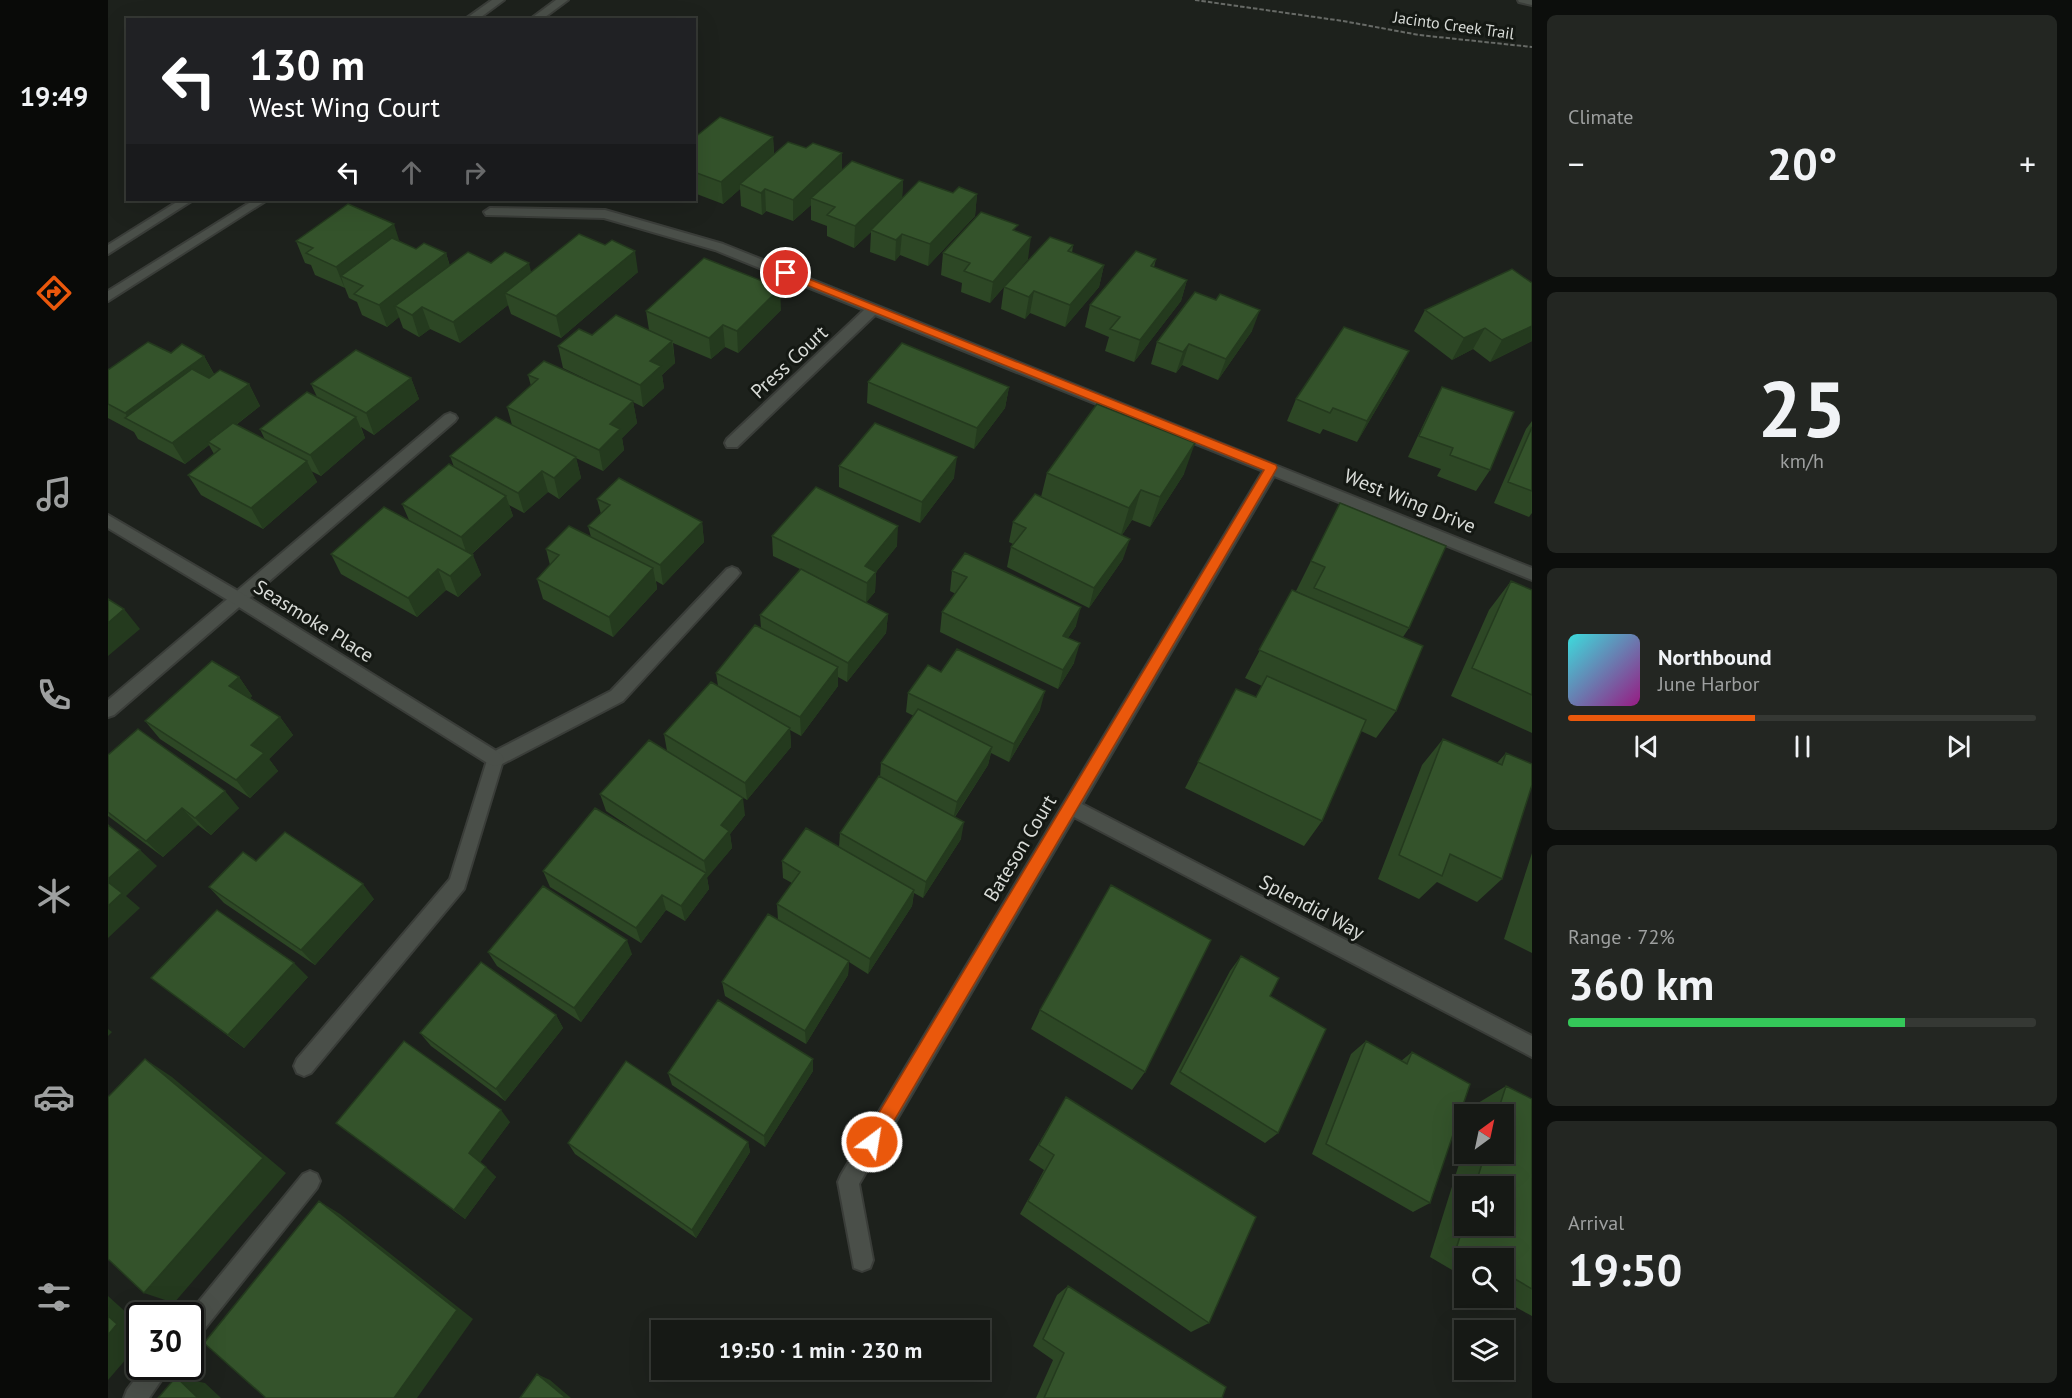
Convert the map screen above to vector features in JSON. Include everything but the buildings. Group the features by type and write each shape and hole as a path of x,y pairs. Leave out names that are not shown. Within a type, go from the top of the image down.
{"street":[{"path":"472,18 499,0"},
{"path":"537,18 563,0"},
{"path":"1523,0 1532,3"},
{"path":"108,250 186,201"},
{"path":"108,297 259,201"},
{"name":"West Wing Drive","path":"490,212 605,214 719,247 1532,574"},
{"name":"Press Court","path":"732,443 874,308"},
{"path":"108,710 450,418"},
{"name":"Bateson Court","path":"862,1260 848,1182 1272,468"},
{"name":"Seasmoke Place","path":"108,521 237,598 495,759"},
{"path":"304,1066 458,883 495,759 617,696 732,573"},
{"name":"Splendid Way","path":"1071,807 1532,1047"},
{"path":"204,1312 310,1181"},
{"path":"135,1398 149,1380"}],"path":[{"name":"Jacinto Creek Trail","path":"1194,0 1343,21 1419,35 1532,47"}],"route":[{"path":"786,273 1272,468 872,1142"}]}
